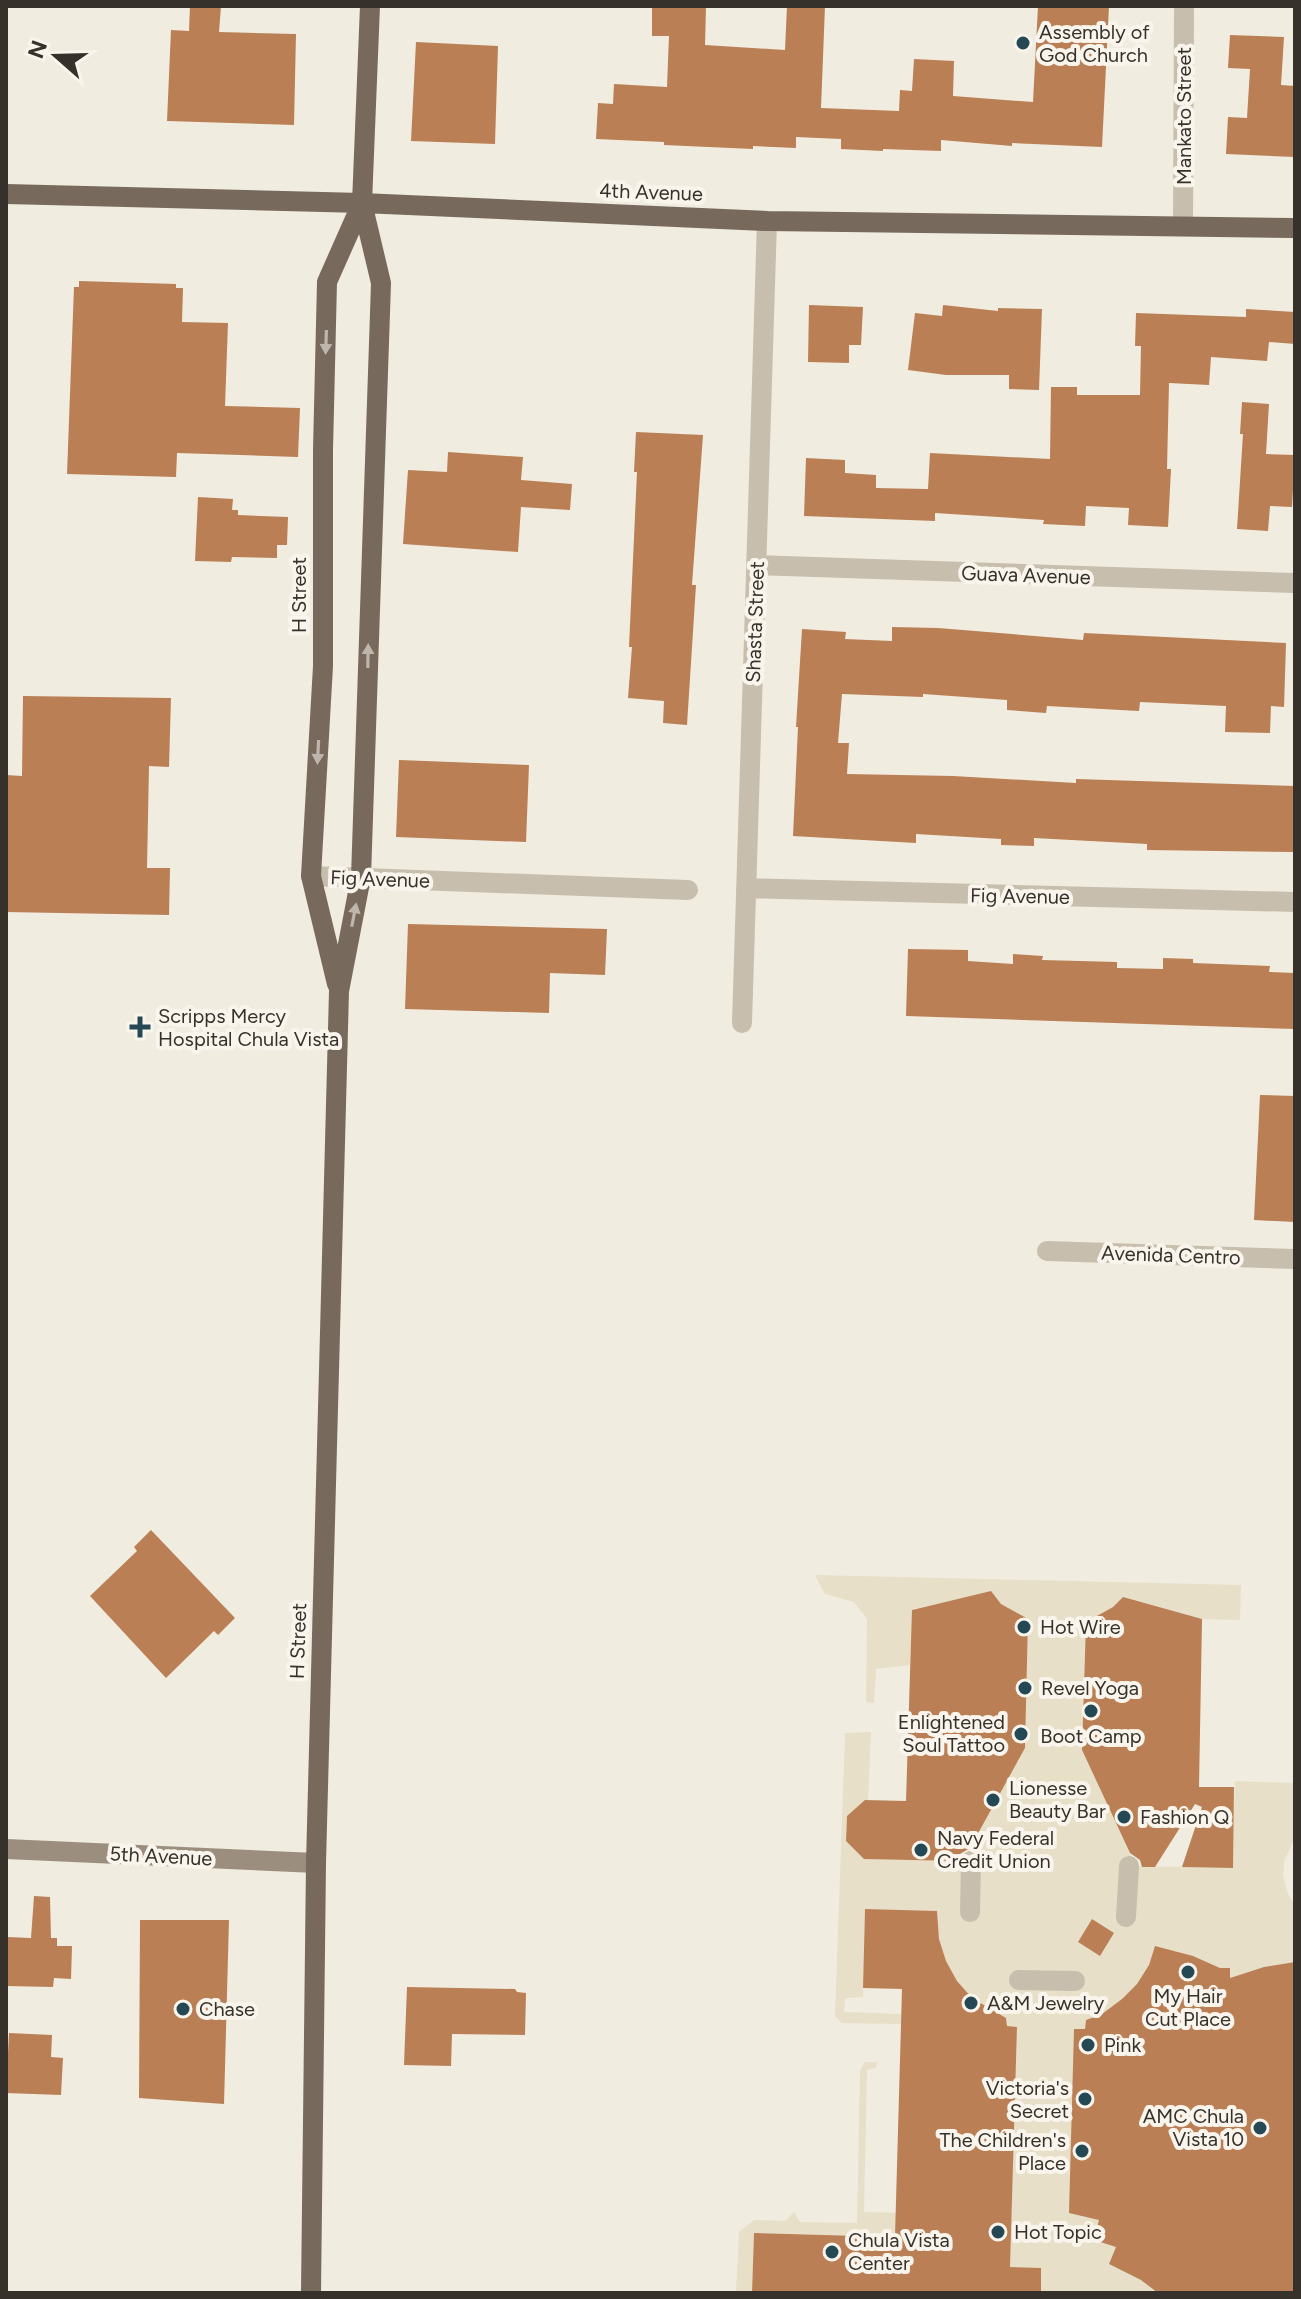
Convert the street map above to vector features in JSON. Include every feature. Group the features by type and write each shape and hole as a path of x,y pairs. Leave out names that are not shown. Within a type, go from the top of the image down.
{"main road":[{"name":"H Street","path":"311,2293 316,1863 339,991 361,877 381,283 362,203 370,6"},
{"name":"4th Avenue","path":"6,194 362,203 767,221 1295,228"},
{"name":"H Street","path":"339,991 311,876 323,666 327,282 362,203"}],"street":[{"name":"Mankato Street","path":"1183,226 1184,6"},
{"name":"Shasta Street","path":"742,1023 767,221"},
{"name":"Guava Avenue","path":"756,565 1295,583"},
{"name":"Fig Avenue","path":"311,876 688,890"},
{"name":"Fig Avenue","path":"746,888 1295,902"},
{"name":"Avenida Centro","path":"1047,1251 1295,1259"},
{"name":"5th Avenue","path":"6,1849 316,1863"},
{"path":"970,1912 971,1861"},
{"path":"1126,1917 1129,1866"},
{"path":"1019,1980 1075,1981"}],"shaded area":[{"path":"815,1575 1241,1585 1240,1620 1202,1619 1123,1597 1113,1607 1086,1622 1082,1750 1136,1866 1232,1868 1235,1781 1295,1783 1295,1837 1284,1862 1283,1876 1295,1905 1295,1962 1264,1967 1230,1978 1230,1968 1220,1968 1193,1956 1155,1946 1149,1965 1137,1984 1102,2014 1086,2020 1085,2029 1074,2029 1073,2099 1099,2220 1116,2247 1109,2264 1141,2280 1158,2293 1041,2293 1041,2268 1012,2276 911,2237 754,2233 752,2293 736,2293 739,2232 754,2220 785,2221 794,2212 800,2222 857,2223 860,2071 865,2062 877,2062 876,2068 867,2070 864,2212 933,2214 1014,2137 1017,2027 1007,2026 1006,2018 972,1998 957,1981 939,1939 937,1911 865,1909 863,1997 845,1998 844,2012 901,2014 901,2024 842,2023 835,2016 845,1733 871,1732 868,1800 847,1816 846,1841 865,1859 963,1861 1025,1748 1028,1620 1001,1604 991,1592 913,1609 910,1665 876,1669 874,1703 866,1702 867,1619 854,1602 825,1594","holes":["1092,1919 1114,1933 1100,1956 1078,1942"]}],"building":[{"path":"190,6 221,6 219,32 296,34 294,125 167,121 171,30 189,31"},
{"path":"652,6 706,6 705,45 785,50 787,6 825,6 821,108 899,111 900,90 912,91 914,59 954,61 953,96 1033,102 1038,6 1109,6 1102,147 1012,143 1012,146 941,140 941,151 883,151 841,149 841,139 796,137 796,148 753,146 753,149 596,139 598,103 613,104 614,84 667,87 669,36 652,36"},
{"path":"1230,35 1284,37 1281,85 1295,86 1295,157 1226,154 1228,117 1247,118 1250,69 1228,68"},
{"path":"416,42 498,46 495,144 411,141"},
{"path":"79,281 176,284 176,288 183,288 182,322 228,323 225,406 300,408 298,457 177,453 176,477 67,474 74,287 79,287"},
{"path":"809,305 863,307 861,345 849,345 849,363 808,362"},
{"path":"943,305 998,311 998,308 1042,309 1039,390 1009,389 1009,375 946,375 908,370 915,313 942,316"},
{"path":"1246,309 1295,312 1295,344 1269,342 1267,361 1211,357 1209,385 1169,383 1167,469 1171,469 1168,527 1128,525 1129,508 1086,506 1085,526 1043,524 1044,520 935,513 935,521 804,516 806,458 845,460 845,473 876,475 876,488 928,489 930,453 1050,459 1051,387 1077,387 1077,395 1140,395 1141,346 1135,346 1136,313 1246,317"},
{"path":"1242,402 1269,404 1266,454 1295,455 1292,507 1270,506 1268,531 1237,529"},
{"path":"636,432 703,435 692,585 696,585 687,725 663,723 664,701 628,698 632,647 629,647"},
{"path":"448,452 523,457 521,480 572,484 570,510 521,507 518,552 403,544 408,470 447,472"},
{"path":"198,497 233,499 232,510 238,510 238,515 288,517 287,545 277,545 277,558 232,557 231,562 195,561"},
{"path":"892,627 1083,640 1084,633 1286,643 1284,707 1271,706 1270,733 1225,732 1226,706 1140,702 1139,711 1047,706 1046,713 1007,710 1007,700 923,694 923,697 842,694 838,743 849,743 847,774 1076,783 1076,779 1295,786 1295,852 1147,850 1147,844 1034,838 1034,846 1001,845 1001,839 916,834 916,843 793,836 802,629 846,632 845,639 892,641"},
{"path":"23,696 171,698 169,767 149,766 147,868 170,868 169,915 6,912 6,775 22,776"},
{"path":"399,760 529,765 526,842 396,837"},
{"path":"408,924 607,929 605,975 550,973 549,1013 405,1009"},
{"path":"908,949 968,950 968,961 1013,964 1013,954 1043,956 1042,960 1117,962 1117,968 1163,969 1163,958 1193,959 1193,963 1270,966 1269,972 1295,973 1295,1029 906,1016"},
{"path":"1260,1095 1295,1096 1295,1222 1254,1220"},
{"path":"151,1530 235,1618 218,1635 214,1631 166,1678 90,1596 137,1551 134,1547"},
{"path":"991,1591 1001,1604 1028,1619 1025,1748 970,1848 960,1854 958,1861 864,1859 846,1841 847,1816 865,1800 906,1801 912,1610"},
{"path":"1123,1597 1202,1619 1199,1787 1234,1787 1233,1868 1182,1867 1202,1807 1195,1804 1155,1867 1142,1867 1140,1860 1130,1853 1082,1750 1086,1622 1113,1607"},
{"path":"34,1896 50,1897 51,1938 57,1938 57,1946 72,1946 71,1979 54,1978 53,1987 6,1986 7,1937 31,1938"},
{"path":"865,1909 937,1911 939,1939 957,1981 972,1998 1006,2018 1007,2026 1017,2027 1010,2267 1041,2268 1041,2293 752,2293 754,2233 895,2237 902,1989 863,1988"},
{"path":"1092,1919 1114,1933 1100,1956 1078,1942"},
{"name":"Chase","path":"140,1920 229,1920 224,2104 139,2098"},
{"path":"1155,1946 1193,1956 1220,1968 1230,1968 1230,1978 1264,1967 1295,1962 1295,2293 1158,2293 1141,2280 1109,2264 1116,2247 1094,2240 1099,2220 1069,2213 1074,2029 1085,2029 1086,2020 1102,2014 1137,1984 1149,1965"},
{"path":"407,1987 515,1989 526,1993 525,2035 452,2034 451,2066 404,2065"},
{"path":"9,2033 52,2035 51,2057 63,2058 61,2095 6,2093"}],"place":[{"name":"Assembly of God Church","path":"1023,43"},
{"name":"Scripps Mercy Hospital Chula Vista","path":"140,1027"},
{"name":"Hot Wire","path":"1024,1627"},
{"name":"Revel Yoga","path":"1025,1688"},
{"name":"Boot Camp","path":"1091,1711"},
{"name":"Enlightened Soul Tattoo","path":"1021,1734"},
{"name":"Lionesse Beauty Bar","path":"993,1800"},
{"name":"Fashion Q","path":"1124,1817"},
{"name":"Navy Federal Credit Union","path":"921,1850"},
{"name":"My Hair Cut Place","path":"1188,1972"},
{"name":"A&M Jewelry","path":"971,2003"},
{"name":"Chase","path":"183,2009"},
{"name":"Pink","path":"1088,2045"},
{"name":"Victoria's Secret","path":"1085,2099"},
{"name":"AMC Chula Vista 10","path":"1260,2128"},
{"name":"The Children's Place","path":"1082,2151"},
{"name":"Hot Topic","path":"998,2232"},
{"name":"Chula Vista Center","path":"832,2252"}]}
